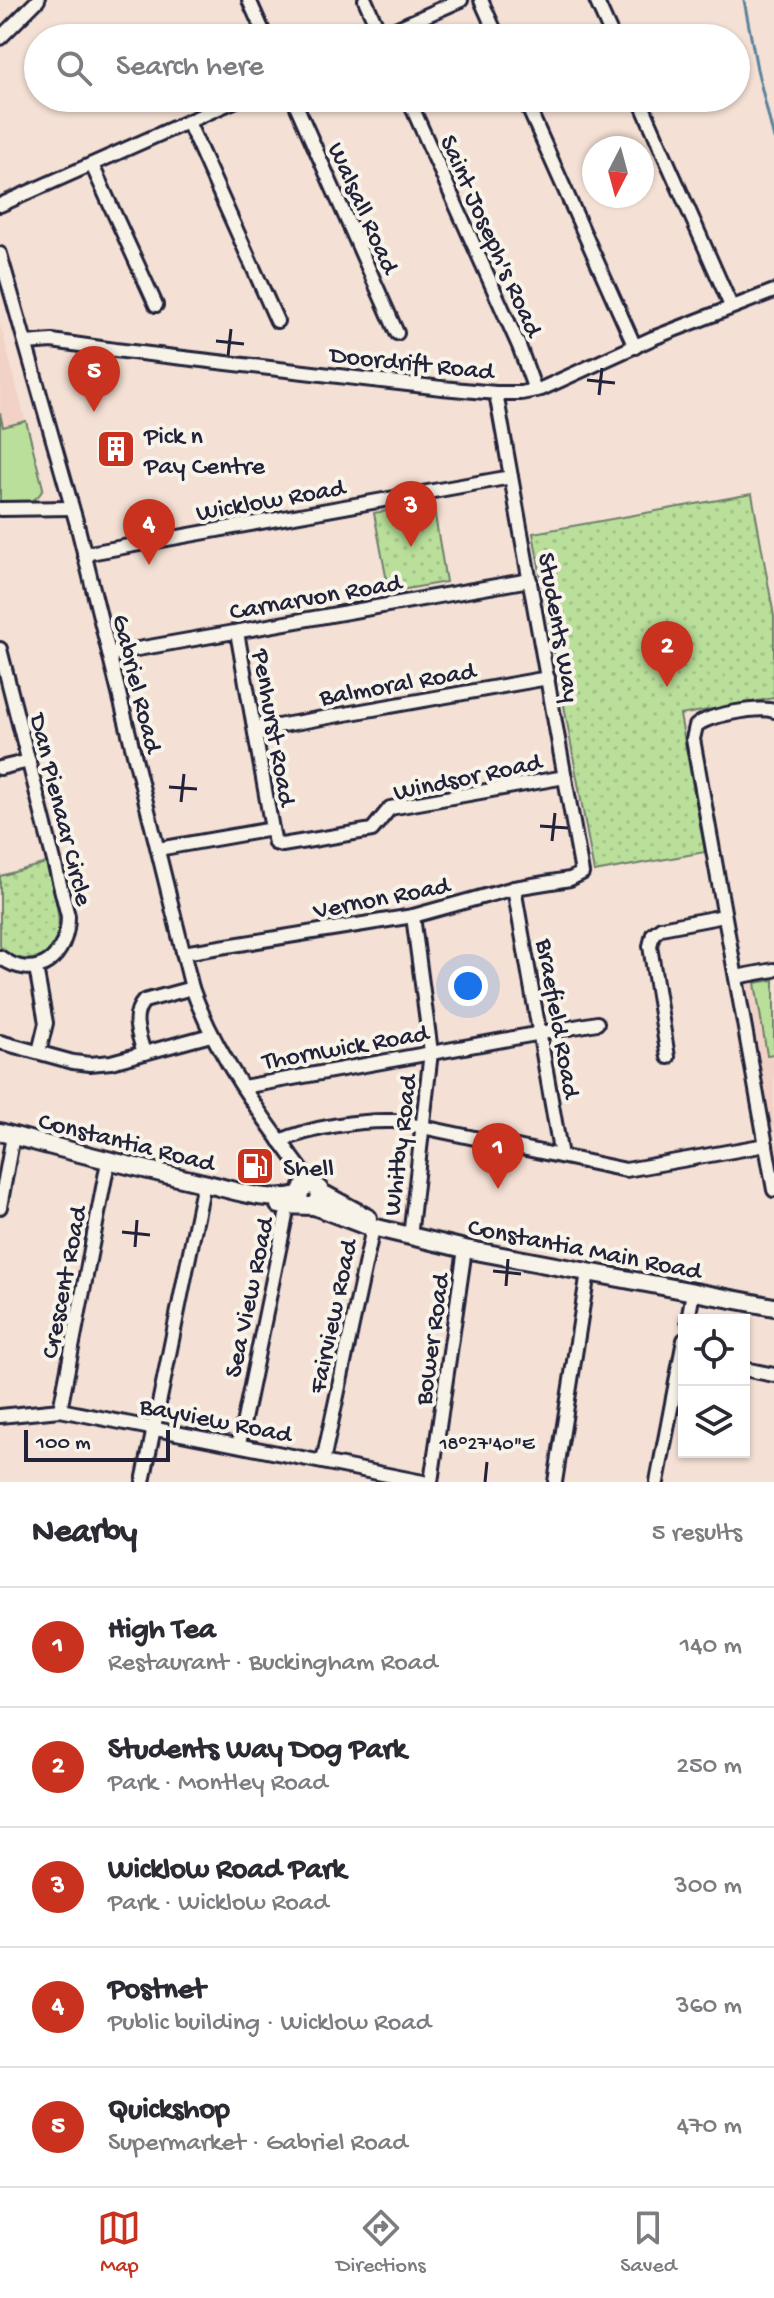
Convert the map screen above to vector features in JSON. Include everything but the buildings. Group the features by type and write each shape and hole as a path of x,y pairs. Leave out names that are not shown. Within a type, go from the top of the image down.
{"main road":[{"name":"Constantia Road","path":"7,1134 108,1162 244,1193 306,1197"},
{"name":"Constantia Main Road","path":"306,1197 380,1229 410,1237 774,1307"}],"street":[{"path":"0,38 38,0"},
{"path":"249,0 260,24"},
{"path":"365,0 374,24"},
{"path":"408,24 461,0"},
{"path":"481,0 492,24"},
{"path":"596,0 607,24"},
{"path":"0,205 210,112"},
{"name":"Walsall Road","path":"299,112 397,333"},
{"name":"Saint Joseph's Road","path":"414,112 519,346 535,390"},
{"path":"530,112 635,347"},
{"path":"645,112 731,306"},
{"path":"188,122 277,321"},
{"path":"92,165 156,305"},
{"name":"Gabriel Road","path":"0,254 72,508 192,988 211,1035 283,1145 306,1197"},
{"name":"Doordrift Road","path":"26,343 52,341 496,393 535,390 561,381 731,306 774,291"},
{"name":"Students Way","path":"496,393 582,869"},
{"name":"Wicklow Road","path":"84,554 511,477"},
{"path":"0,509 72,508"},
{"name":"Carnarvon Road","path":"109,654 530,580"},
{"name":"Penhurst Road","path":"237,632 272,829"},
{"name":"Dan Pienaar Circle","path":"0,649 68,916 65,943 57,955 36,968"},
{"name":"Balmoral Road","path":"255,730 548,678"},
{"path":"774,711 763,709 707,719 696,726 693,739 774,1190"},
{"path":"0,768 29,761"},
{"name":"Windsor Road","path":"272,829 275,843 282,845 372,830 390,808 565,777"},
{"path":"158,849 272,829"},
{"name":"Vernon Road","path":"183,953 413,916 514,888 577,877 582,869"},
{"name":"Braefield Road","path":"514,888 561,1156"},
{"name":"Whitby Road","path":"410,1237 431,1052 413,916"},
{"path":"668,1057 650,946 652,936 661,928 724,916"},
{"path":"0,957 12,966 36,968 45,1003 46,1023 39,1052"},
{"path":"736,977 774,970"},
{"path":"144,1053 136,1021 140,1004 192,988"},
{"name":"Thornwick Road","path":"243,1087 597,1023"},
{"path":"0,1042 90,1064 111,1062 211,1035"},
{"path":"283,1145 301,1134 359,1122 394,1121 618,1169 635,1170 766,1145"},
{"path":"0,1207 7,1134"},
{"name":"Crescent Road","path":"60,1410 108,1162"},
{"path":"143,1482 204,1183"},
{"name":"Sea View Road","path":"239,1444 306,1197"},
{"name":"Fairview Road","path":"323,1461 380,1229"},
{"name":"Bower Road","path":"431,1482 465,1249"},
{"path":"555,1482 588,1272"},
{"path":"689,1314 693,1292"},
{"path":"750,1370 774,1375"},
{"path":"657,1482 678,1377"},
{"name":"Bayview Road","path":"0,1416 60,1410 423,1482"}],"shaded area":[{"path":"0,323 43,488 35,501 0,502"},
{"path":"774,978 774,1145 747,983"}],"green space":[{"path":"0,413 3,427 26,421 43,488 31,501 0,502"},
{"path":"752,494 774,616 774,698 680,715 705,852 594,872 533,533"},
{"path":"433,503 446,582 389,592 374,513"},
{"path":"46,863 57,906 58,936 53,948 43,956 15,958 0,946 0,876"},
{"path":"774,980 774,1054 767,1055 755,983"}],"waterway":[{"path":"744,0 749,24"},
{"path":"750,32 774,139"}],"place":[{"name":"Quickshop","path":"94,412"},
{"name":"Pick n Pay Centre","path":"116,449"},
{"name":"Wicklow Road Park","path":"411,547"},
{"name":"Postnet","path":"149,565"},
{"name":"Students Way Dog Park","path":"667,687"},
{"name":"Shell","path":"255,1166"},
{"name":"High Tea","path":"498,1189"}]}
